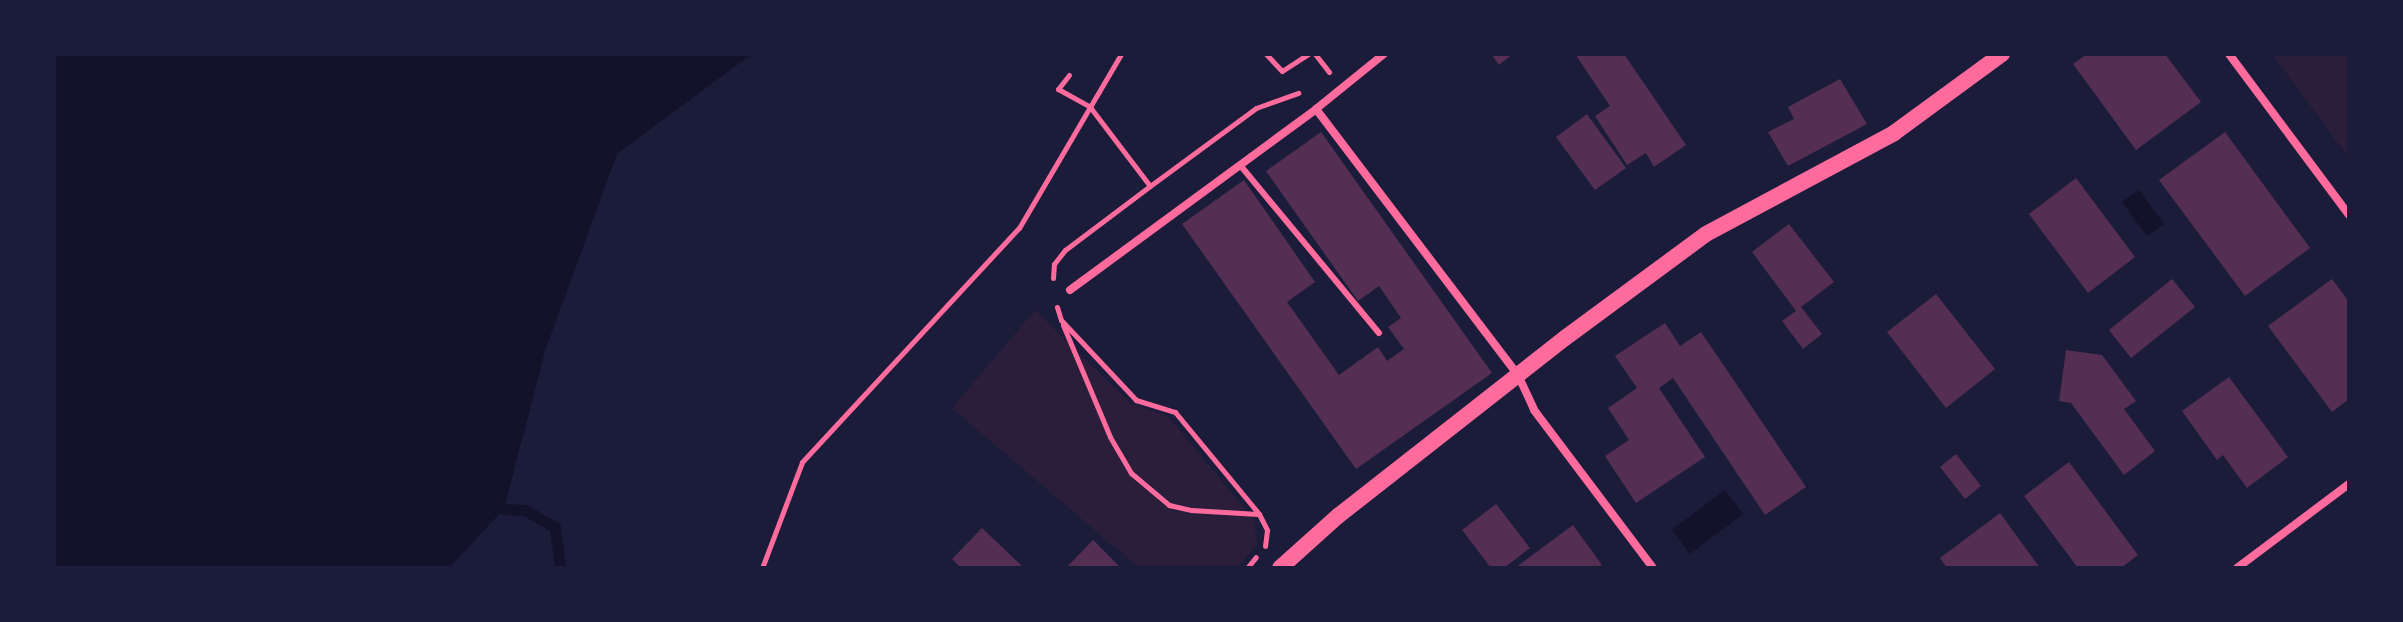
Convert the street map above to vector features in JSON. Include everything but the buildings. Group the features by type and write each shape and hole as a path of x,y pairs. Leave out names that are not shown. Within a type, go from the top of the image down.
{"main road":[{"path":"1280,568 1338,516 1518,375 1706,234 1894,133 2002,54"}],"street":[{"path":"1070,290 1316,109 1384,54"},
{"path":"2229,54 2349,215"},
{"path":"1316,109 1518,375 1534,410 1653,568"},
{"path":"2237,568 2349,484"}],"lane":[{"path":"1240,165 1379,333"}],"path":[{"path":"762,568 802,462 1019,228 1121,54"},
{"path":"1266,54 1282,71 1308,54"},
{"path":"1333,77 1342,69"},
{"path":"1069,75 1058,89 1090,107 1150,186"},
{"path":"1052,289 1054,264 1065,250 1256,108 1308,90"},
{"path":"1061,320 1070,290"},
{"path":"1055,300 1110,437 1131,473 1169,505 1191,510 1259,514"},
{"path":"1061,320 1136,400 1175,412 1259,514 1267,530 1265,547"}],"shaded area":[{"path":"54,54 752,54 617,154 545,351 504,509 449,568 54,568"},
{"path":"2272,54 2349,54 2349,158"},
{"path":"2139,190 2164,224 2147,236 2122,202"},
{"path":"1035,310 1130,403 1168,416 1254,520 1257,544 1238,568 1139,568 952,408"},
{"path":"1725,490 1743,514 1690,554 1672,530"}],"waterway":[{"path":"504,509 525,510 555,527 560,568"}]}
